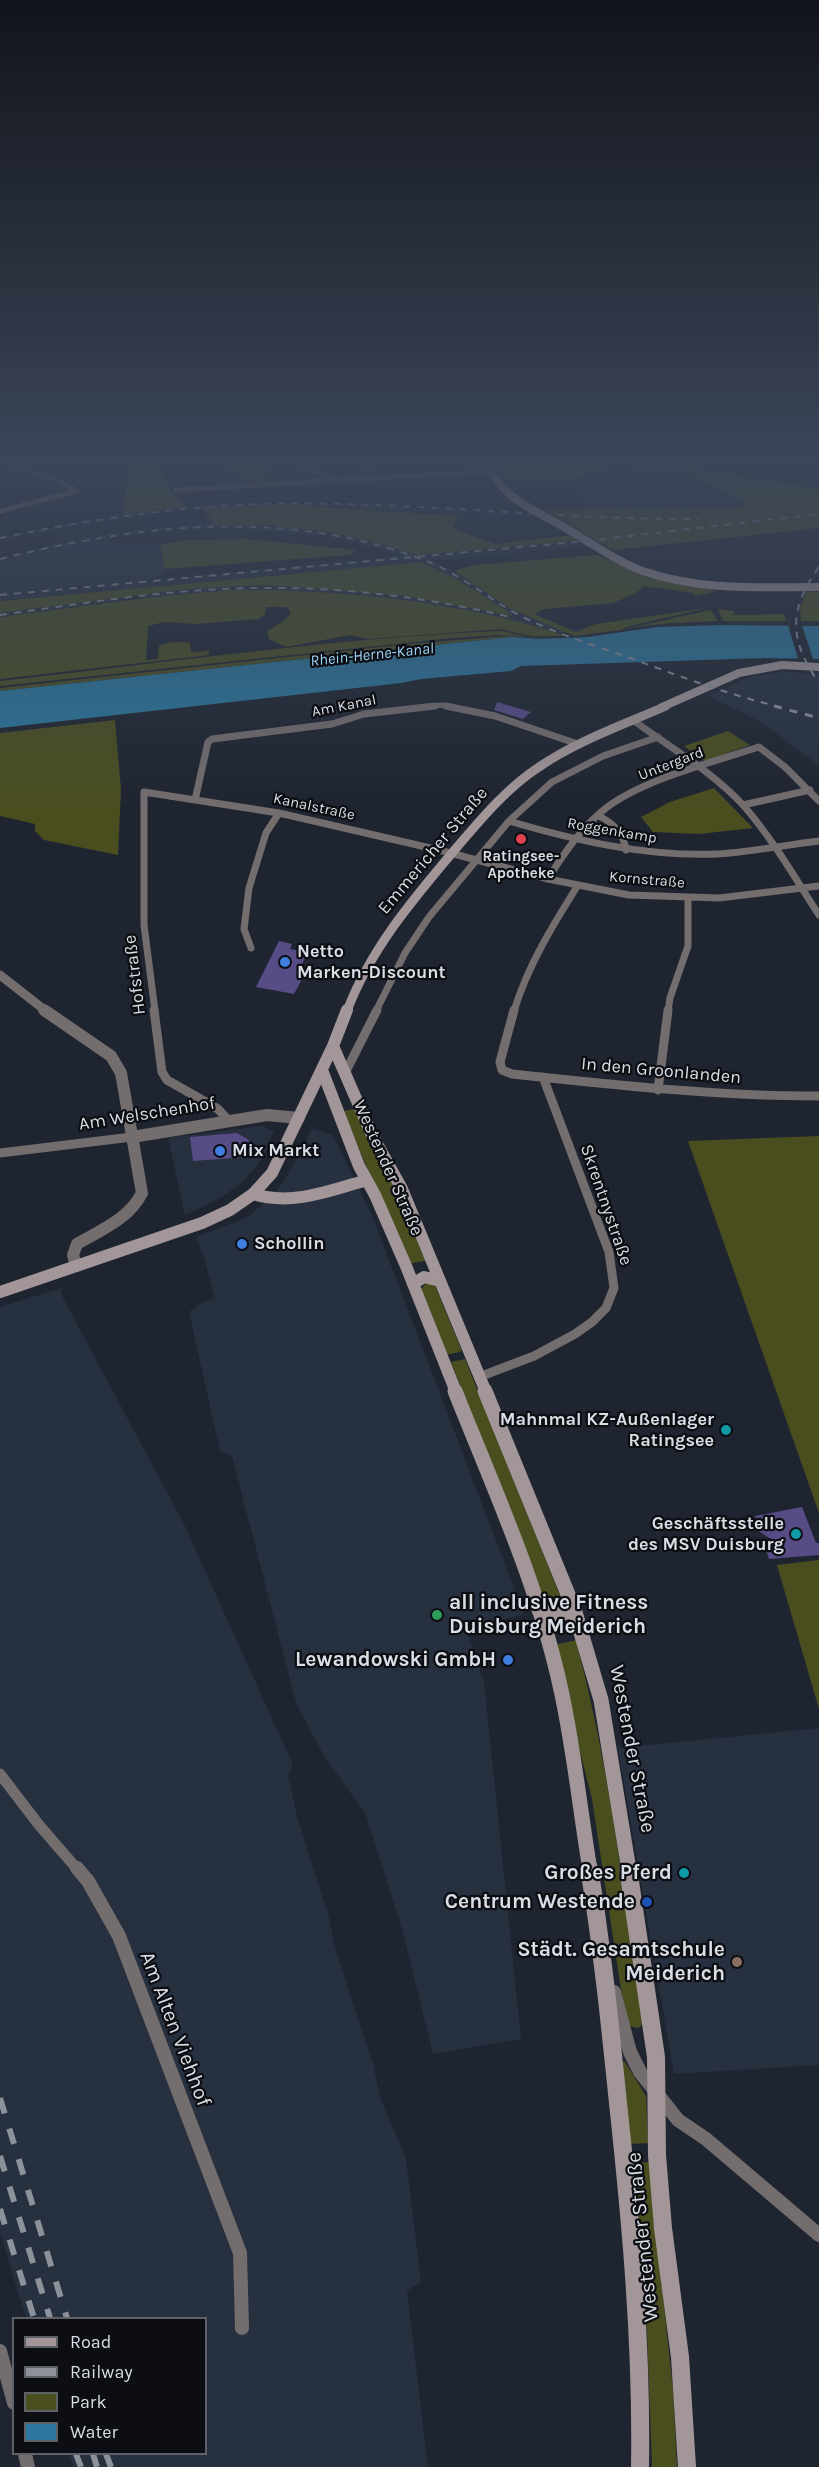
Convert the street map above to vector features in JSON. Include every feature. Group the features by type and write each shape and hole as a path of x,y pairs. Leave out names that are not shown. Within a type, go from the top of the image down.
{"main road":[{"path":"671,579 709,584 819,587"},
{"name":"Emmericher Straße","path":"0,1292 202,1223 230,1210 254,1194 272,1173 333,1052 351,1000 374,954 407,906 478,822 517,784 547,761 578,744 747,670 782,665 819,667"},
{"name":"Westender Straße","path":"333,1052 345,1073 375,1142 402,1189 574,1609 601,1700 614,1770 656,2057 657,2129 663,2228 685,2406 687,2467"},
{"path":"322,1070 337,1068 345,1073"},
{"name":"Westender Straße","path":"322,1070 359,1166 413,1284 539,1610 563,1699 600,1935 633,2239 641,2418 640,2467"},
{"path":"254,1194 266,1200 292,1199 367,1180"},
{"path":"413,1284 424,1277 440,1281"},
{"path":"539,1610 548,1616 556,1617 574,1609"}],"street":[{"name":"Am Kanal","path":"195,800 208,742 212,739 332,724 364,714 442,705 454,706 495,716 578,744"},
{"path":"633,720 723,786 743,805 774,846 819,915"},
{"path":"345,1073 405,953 429,917 509,821 552,782 603,756 658,737"},
{"name":"Untergard","path":"548,879 561,857 575,840 613,804 645,787 759,747 810,790 819,801"},
{"path":"743,805 810,790"},
{"name":"Kanalstraße","path":"144,792 279,813 475,861"},
{"name":"Hofstraße","path":"144,792 144,925 162,1072 166,1080 218,1109 228,1120"},
{"path":"251,948 244,929 249,888 266,832 279,813"},
{"path":"599,816 622,831 626,850"},
{"name":"Roggenkamp","path":"509,821 575,840 626,850 706,854 819,841"},
{"name":"Kornstraße","path":"475,861 548,879 629,895 719,898 819,886"},
{"name":"In den Groonlanden","path":"578,885 546,936 521,988 501,1055 502,1070 512,1074 658,1090 769,1096 819,1096"},
{"path":"658,1090 670,998 688,946 688,897"},
{"path":"0,975 61,1023 116,1061 121,1073 142,1193 137,1203 124,1217 77,1244 73,1255 76,1266"},
{"path":"333,1052 354,1054"},
{"name":"Skrentnystraße","path":"479,1377 526,1358 571,1335 597,1317 610,1301 613,1293 615,1282 609,1252 543,1077"},
{"name":"Am Welschenhof","path":"0,1153 132,1137 267,1115 299,1118"},
{"name":"Am Alten Viehhof","path":"0,1774 39,1825 88,1881 119,1936 240,2253 242,2328"},
{"path":"600,1935 630,2052 640,2072 656,2094 678,2120 706,2139 819,2235"},
{"path":"657,2129 669,2119 678,2120"},
{"path":"0,2351 12,2396"}],"shaded area":[{"path":"0,579 237,579 0,601"},
{"path":"456,579 468,579 509,608 564,632 561,635 525,624 399,599 319,592 228,590 145,598 143,595 211,587 297,586 405,596 511,615"},
{"path":"127,597 128,600 0,617 0,613"},
{"path":"784,672 819,674 819,766 761,722 708,696 752,676"},
{"path":"261,1126 274,1131 263,1158 241,1184 215,1201 185,1215 168,1138"},
{"path":"312,1129 333,1135 373,1218 524,1614 466,1629 484,1682 521,2039 433,2054 402,1929 366,1815 323,1754 296,1703 232,1456 220,1451 189,1312 200,1304 215,1298 196,1237 248,1217 275,1193"},
{"path":"61,1288 61,1294 184,1524 293,1765 288,1776 298,1820 329,1918 335,1948 373,2064 380,2097 406,2159 421,2282 407,2291 428,2467 73,2467 69,2455 207,2455 207,2317 26,2317 0,2233 0,1307"},
{"name":"Städt. Gesamtschule Meiderich","path":"819,1728 819,2065 674,2074 618,1748"}],"green space":[{"path":"237,579 456,579 514,616 405,596 266,585 188,589 0,613 0,601"},
{"path":"466,579 659,579 712,588 713,592 694,596 693,593 644,586 636,593 613,603 544,609 534,614 576,632 596,624 707,608 621,630 575,636 509,608"},
{"path":"228,590 327,592 393,598 491,615 565,636 532,636 500,629 368,639 350,635 286,647 269,639 267,631 284,621 291,613 287,607 266,607 265,615 258,619 195,624 164,622 148,626 146,660 158,659 159,646 174,642 190,643 191,652 209,651 209,655 0,679 0,617 145,598"},
{"path":"806,592 819,592 819,621 801,621 800,607"},
{"path":"718,609 734,611 734,615 784,614 786,621 723,621"},
{"path":"711,610 718,621 629,628"},
{"path":"500,631 527,636 451,638 0,686 0,681 250,652 375,639"},
{"path":"506,636 568,638 512,637 0,691 0,688 399,645"},
{"path":"115,720 121,789 118,855 44,840 35,831 35,824 0,816 0,733"},
{"path":"728,731 750,745 705,761 684,746"},
{"path":"714,788 753,828 699,834 653,832 641,817 670,802"},
{"path":"355,1109 369,1144 397,1190 422,1254 429,1260 408,1264 343,1111"},
{"path":"819,1136 819,1513 688,1141"},
{"path":"427,1282 435,1286 462,1351 447,1355 421,1289"},
{"path":"465,1359 561,1598 554,1608 546,1606 451,1362"},
{"path":"819,1560 819,1709 777,1565"},
{"path":"578,1640 615,1833 643,2018 638,2028 629,2026 626,2022 592,1799 553,1645"},
{"path":"622,2062 625,2062 646,2096 648,2143 629,2144"},
{"path":"649,2162 673,2390 677,2467 652,2467 647,2332 632,2163"}],"water":[{"name":"Rhein-Herne-Kanal","path":"819,626 819,659 764,658 521,666 511,671 421,679 0,728 0,691 512,637 540,639 588,637 657,627"}],"pier":[{"path":"787,622 801,622 814,662 799,662"}],"building":[{"path":"497,702 531,712 523,719 494,710"},
{"name":"Netto Marken-Discount","path":"279,941 292,944 290,949 308,952 298,972 305,974 294,994 256,987"},
{"name":"Mix Markt","path":"237,1133 249,1140 247,1157 193,1161 190,1137"},
{"name":"Geschäftsstelle des MSV Duisburg","path":"802,1507 816,1543 819,1543 819,1555 769,1559 765,1546 779,1544 755,1529 753,1523 757,1522 755,1516"}],"railway":[{"path":"0,595 173,579"},
{"path":"461,579 514,613 551,630 701,684 780,707"},
{"path":"811,579 797,611 796,625 802,653 819,683"},
{"path":"0,615 163,593 294,588 420,599 514,618"},
{"path":"774,706 819,718"},
{"path":"0,2098 67,2317"},
{"path":"0,2156 50,2317"},
{"path":"0,2209 34,2317"},
{"path":"76,2455 81,2467"},
{"path":"93,2455 97,2467"},
{"path":"106,2455 111,2467"}],"place":[{"name":"Ratingsee- Apotheke","path":"521,839"},
{"name":"Netto Marken-Discount","path":"285,962"},
{"name":"Mix Markt","path":"220,1151"},
{"name":"Schollin","path":"242,1244"},
{"name":"Mahnmal KZ-Außenlager Ratingsee","path":"726,1430"},
{"name":"Geschäftsstelle des MSV Duisburg","path":"796,1534"},
{"name":"all inclusive Fitness Duisburg Meiderich","path":"437,1615"},
{"name":"Lewandowski GmbH","path":"508,1660"},
{"name":"Großes Pferd","path":"684,1873"},
{"name":"Centrum Westende","path":"647,1902"},
{"name":"Städt. Gesamtschule Meiderich","path":"737,1962"}]}
